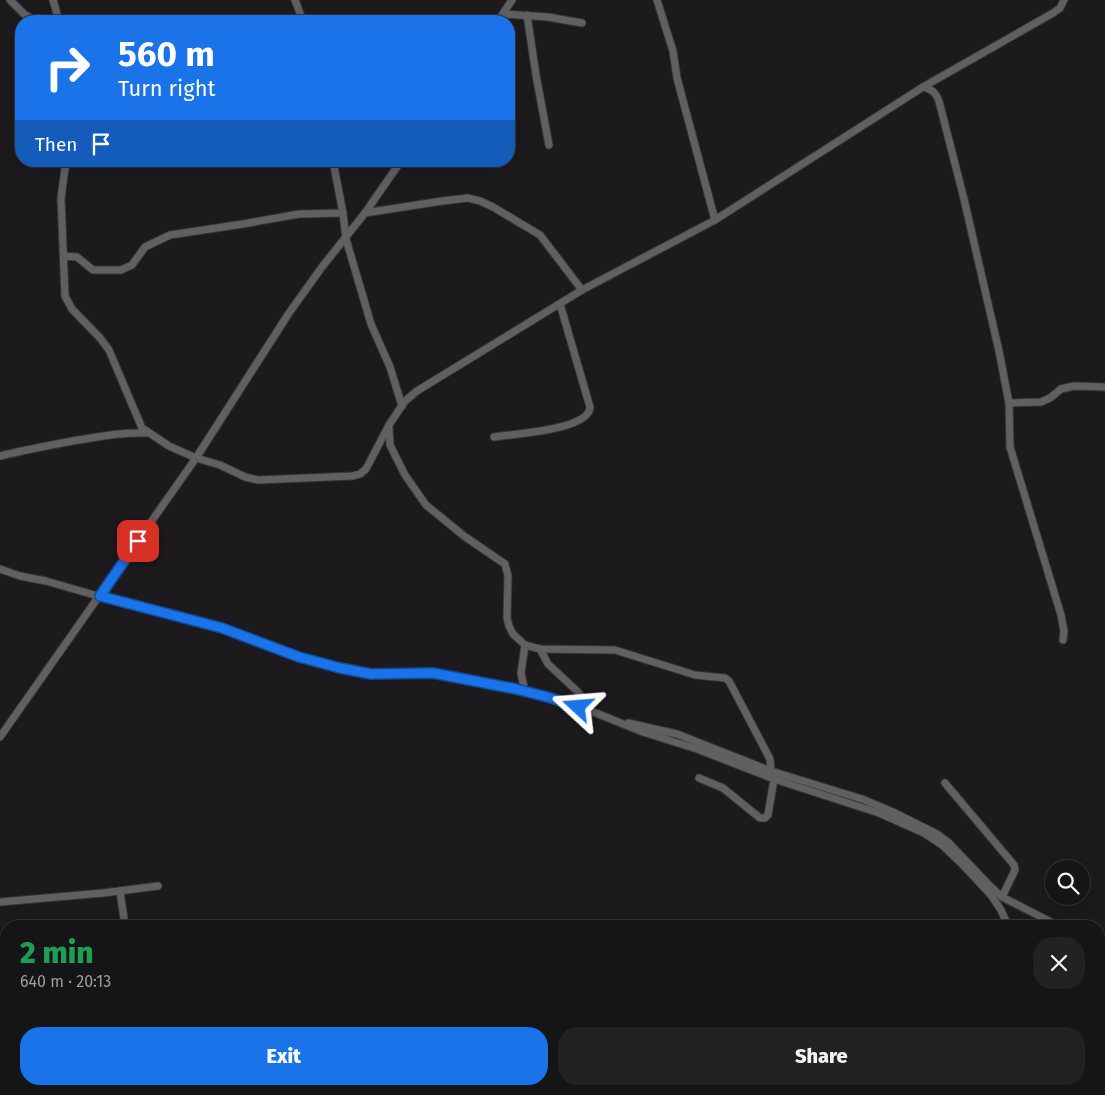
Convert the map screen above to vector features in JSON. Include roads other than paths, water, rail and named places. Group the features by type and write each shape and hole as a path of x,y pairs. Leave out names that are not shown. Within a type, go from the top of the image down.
{"street":[{"path":"10,0 26,15"},
{"path":"53,0 57,15"},
{"path":"295,0 301,15"},
{"path":"512,0 504,14 527,15 582,23"},
{"path":"657,0 673,51 677,78 715,220"},
{"path":"65,167 61,198 64,296 67,303 109,350 140,424 148,433 169,446 196,458 220,465 245,477 258,480 352,476 360,474 366,469 389,425 411,395 582,290 715,220 923,88 1053,13 1060,8 1064,0"},
{"path":"527,15 549,145"},
{"path":"923,88 931,89 935,92 940,105 971,227 999,351 1008,403 1010,447 1061,615 1064,631 1063,640"},
{"path":"334,167 346,239 371,324 390,367 402,406"},
{"path":"0,737 196,458 289,313 322,267 365,214 397,167"},
{"path":"365,214 468,198 480,201 540,235 582,290"},
{"path":"64,256 77,258 89,268 98,271 121,270 132,265 145,247 170,235 299,214 343,214"},
{"path":"494,437 561,428 584,419 589,413 590,407 560,304"},
{"path":"1008,403 1046,401 1061,389 1074,386 1105,387"},
{"path":"389,425 390,445 405,475 426,505 464,536 505,564 508,576 509,626 513,634 525,645 540,649 615,650 695,675 726,679 770,759 772,775 768,815 765,818 760,818 723,788 699,778"},
{"path":"0,456 30,448 104,435 124,432 148,433"},
{"path":"0,569 20,576 222,628 299,657 352,671 371,674 433,673 551,698 591,711 612,721 676,734 772,775 879,813 924,833 942,845 963,865 998,905 1005,920"},
{"path":"525,645 521,673 525,692"},
{"path":"540,649 548,664 578,692 591,711"},
{"path":"772,775 862,799 937,834 953,846 989,885 1002,896 1048,920"},
{"path":"945,783 1014,865 1015,870 1002,896"},
{"path":"0,902 158,886"},
{"path":"120,891 124,920"}]}
